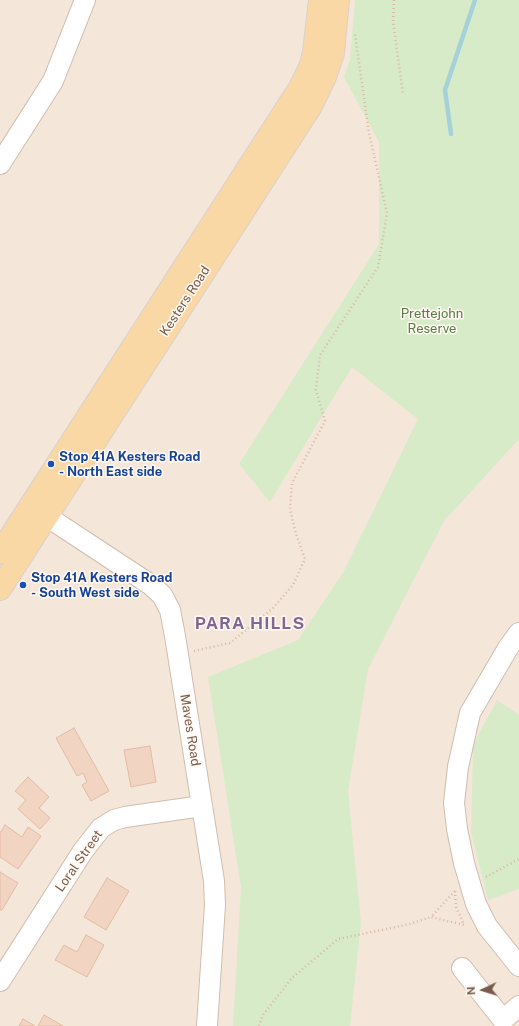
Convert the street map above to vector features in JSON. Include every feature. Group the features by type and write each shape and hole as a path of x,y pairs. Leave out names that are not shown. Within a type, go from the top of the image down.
{"main road":[{"name":"Kesters Road","path":"0,589 38,511 302,86 311,65 314,52 320,0"},
{"name":"Kesters Road","path":"0,553 38,511 311,106 325,77 333,53 338,0"}],"street":[{"path":"0,164 53,81 85,0"},
{"name":"Maves Road","path":"38,511 151,584 162,595 170,610 213,875 215,905 207,1026"},
{"path":"519,633 508,648 470,713 458,767 454,804 457,829 464,863 476,904 487,926 519,966"},
{"name":"Loral Street","path":"0,981 83,851 101,828 114,820 125,817 202,806"},
{"path":"462,968 505,1023 519,1006"}],"path":[{"path":"394,0 393,21 403,95"},
{"path":"178,654 230,643 273,608 293,585 304,559 290,509 292,483 325,421 316,390 320,355 378,267 387,213 369,133 355,33"},
{"path":"482,879 519,859"},
{"path":"259,1026 263,1016 292,978 338,939 410,924 430,917 454,891 456,907 464,925 430,917"}],"shaded area":[{"path":"0,0 519,0 519,1026 0,1026"}],"green space":[{"name":"Prettejohn Reserve","path":"355,0 519,0 519,439 444,521 368,669 348,791 361,923 350,1026 233,1026 241,887 208,677 298,640 344,571 418,419 352,367 270,502 239,464 379,244 379,142 344,77 350,60"},
{"path":"497,700 519,715 519,889 488,900 471,832 473,745"}],"building":[{"path":"74,728 109,791 91,801 82,785 87,782 83,773 77,776 56,738"},
{"path":"150,746 156,782 131,787 124,750"},
{"path":"28,777 49,797 39,808 50,818 40,829 18,809 26,800 15,791"},
{"path":"5,825 22,837 28,827 41,836 18,869 0,857 0,833"},
{"path":"0,872 18,883 2,910 0,910"},
{"path":"107,878 129,891 106,930 84,917"},
{"path":"86,935 104,945 87,977 55,960 64,945 77,952"},
{"path":"44,1015 63,1026 38,1026"},
{"path":"23,1019 35,1026 19,1026"}],"waterway":[{"path":"451,134 445,90 475,0"}],"place":[{"name":"Stop 41A Kesters Road - North East side","path":"51,464"},
{"name":"Stop 41A Kesters Road - South West side","path":"23,585"}],"district":[{"name":"PARA HILLS","path":"250,624"}]}
